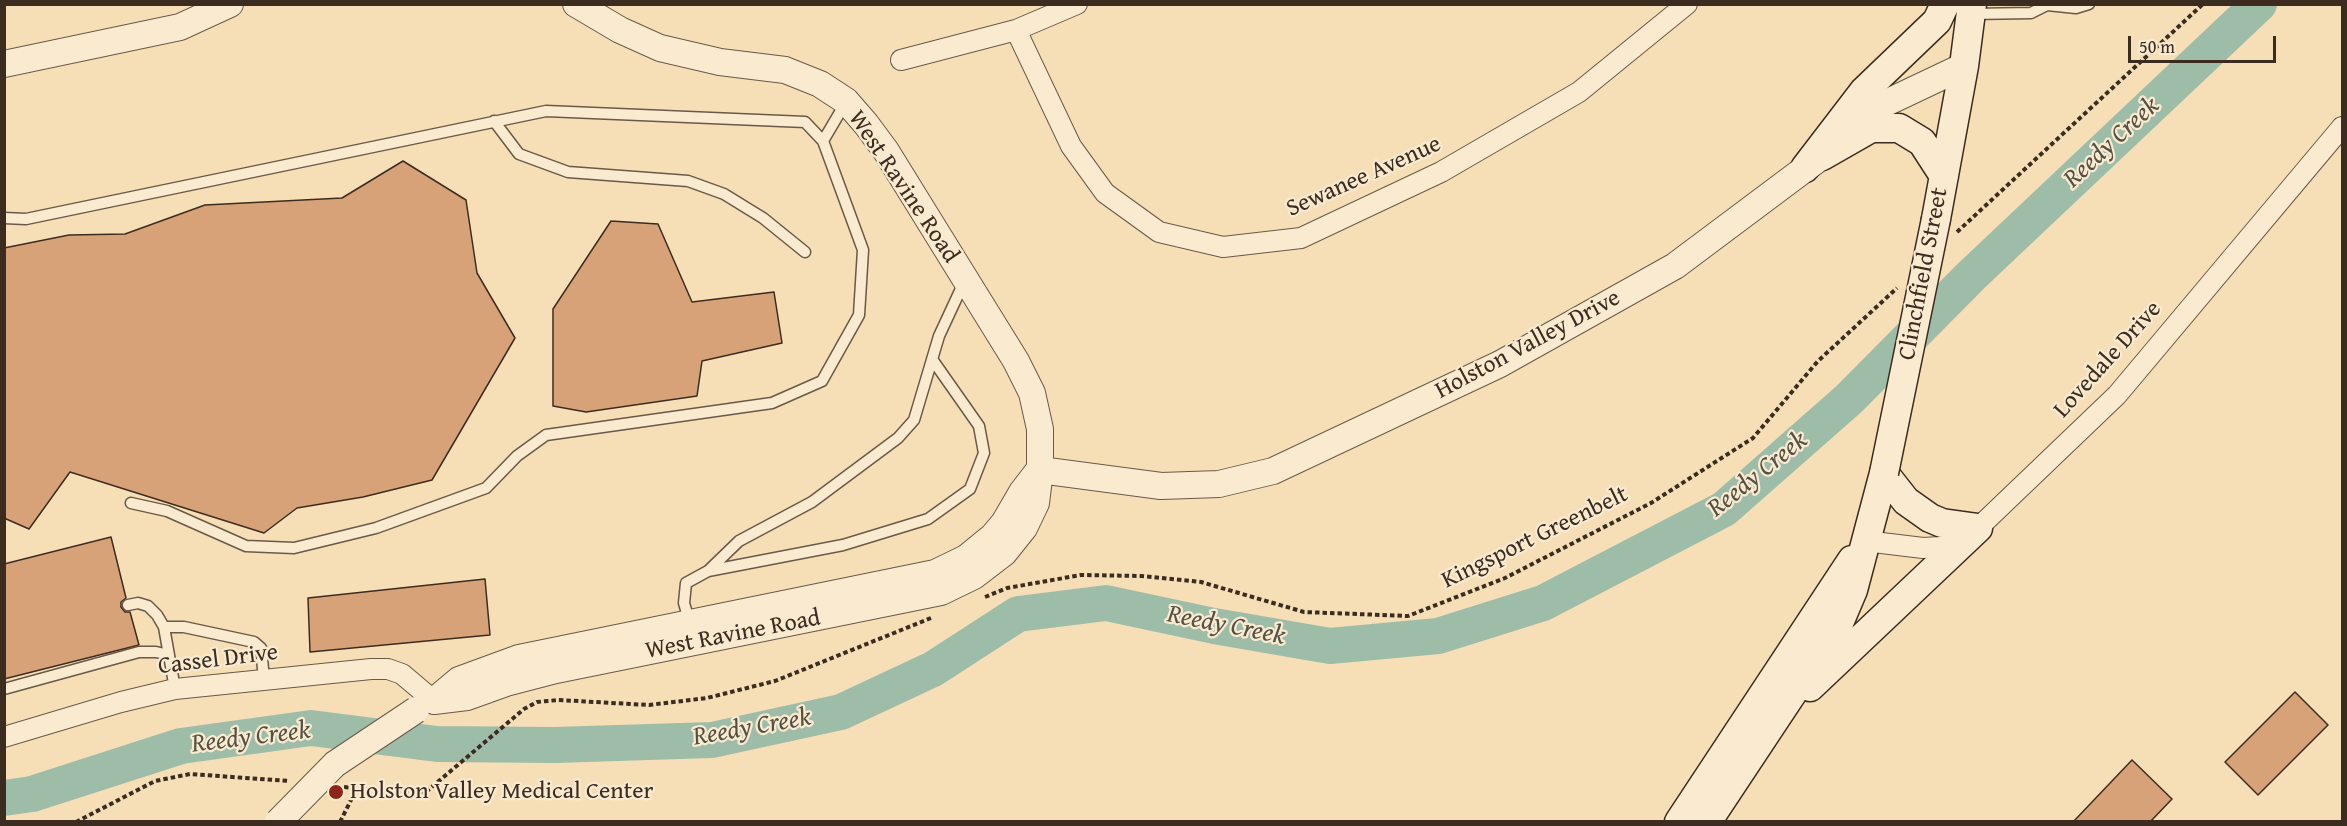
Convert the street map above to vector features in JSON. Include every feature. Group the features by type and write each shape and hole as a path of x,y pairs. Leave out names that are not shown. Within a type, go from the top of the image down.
{"main road":[{"name":"Clinchfield Street","path":"1707,822 1839,623 1853,590 1943,229 1944,176 1964,66 1963,8"},
{"path":"1814,162 1864,91 1937,21 1963,8"},
{"path":"1814,162 1871,128 1899,128 1922,142 1944,176"},
{"path":"1884,473 1906,501 1930,518 1942,523 1978,528"},
{"path":"1773,722 1978,528"},
{"name":"Clinchfield Street","path":"1679,822 1865,541"}],"street":[{"path":"4,64 180,27 230,4"},
{"name":"West Ravine Road","path":"278,822 292,804 335,764 425,705 467,697 506,683 692,633 941,592 961,584 988,567 1004,553 1024,528 1036,503 1040,470 1040,429 1032,393 1016,361 886,151 846,101 820,84 785,70 720,62 660,48 620,30 576,4"},
{"path":"901,60 1016,30 1077,4"},
{"name":"Sewanee Avenue","path":"1016,30 1071,146 1105,193 1159,232 1223,246 1301,238 1441,172 1579,92 1687,4"},
{"name":"Holston Valley Drive","path":"1040,470 1161,486 1219,484 1273,471 1500,364 1675,266 1814,162 1869,111 1964,66"},
{"name":"Lovedale Drive","path":"1865,541 1923,548 1940,547 1954,543 1978,528 2117,395 2343,127"},
{"name":"Cassel Drive","path":"4,737 175,688 388,669 402,674 425,705"}],"lane":[{"path":"1963,8 2031,13 2047,4 2076,8 2089,4"},
{"path":"823,141 846,101"},
{"path":"4,218 26,219 546,111 805,122 823,141 864,250 859,315 822,381 772,403 546,435 518,456 486,488 376,528 294,548 246,546 167,511 130,503"},
{"path":"494,121 519,154 568,172 688,181 724,194 763,218 805,252"},
{"path":"692,633 684,603 686,583 708,571 739,541 812,502 898,438 914,420 939,336 965,280"},
{"path":"708,571 843,545 917,523 928,519 970,489 984,453 979,426 932,359"},
{"path":"128,605 138,603 148,606 164,627 175,688"},
{"path":"164,627 184,627 254,642 261,648 264,679"},
{"path":"4,689 139,652 169,655"}],"path":[{"path":"1943,229 2203,4"},
{"name":"Kingsport Greenbelt","path":"974,601 1007,588 1081,575 1141,576 1202,582 1304,612 1408,616 1505,578 1651,502 1753,438 1818,361 1905,280"},
{"path":"335,786 416,794 432,787 524,709 537,702 558,700 649,705 707,698 775,681 941,615"},
{"path":"76,822 155,782 190,774 291,782"},
{"path":"340,822 357,788"}],"building":[{"path":"403,161 466,200 477,273 515,338 432,480 363,497 297,508 264,533 70,472 29,529 4,518 4,248 69,235 125,234 205,205 342,198"},
{"path":"611,221 658,224 692,302 774,292 782,343 702,361 697,396 586,412 553,406 553,309"},
{"path":"111,537 126,598 121,602 121,607 125,612 130,612 139,645 4,679 4,564"},
{"path":"485,579 490,635 310,652 308,598"},
{"path":"2295,692 2328,725 2258,795 2225,762"},
{"path":"2132,760 2172,799 2150,822 2073,822"}],"waterway":[{"name":"Reedy Creek","path":"4,798 32,794 181,746 311,728 437,744 555,745 712,740 841,712 933,669 1018,614 1106,603 1214,626 1330,646 1438,636 1543,603 1724,509 1849,399 1971,276 2259,4"}],"place":[{"name":"Holston Valley Medical Center","path":"336,792"}]}
